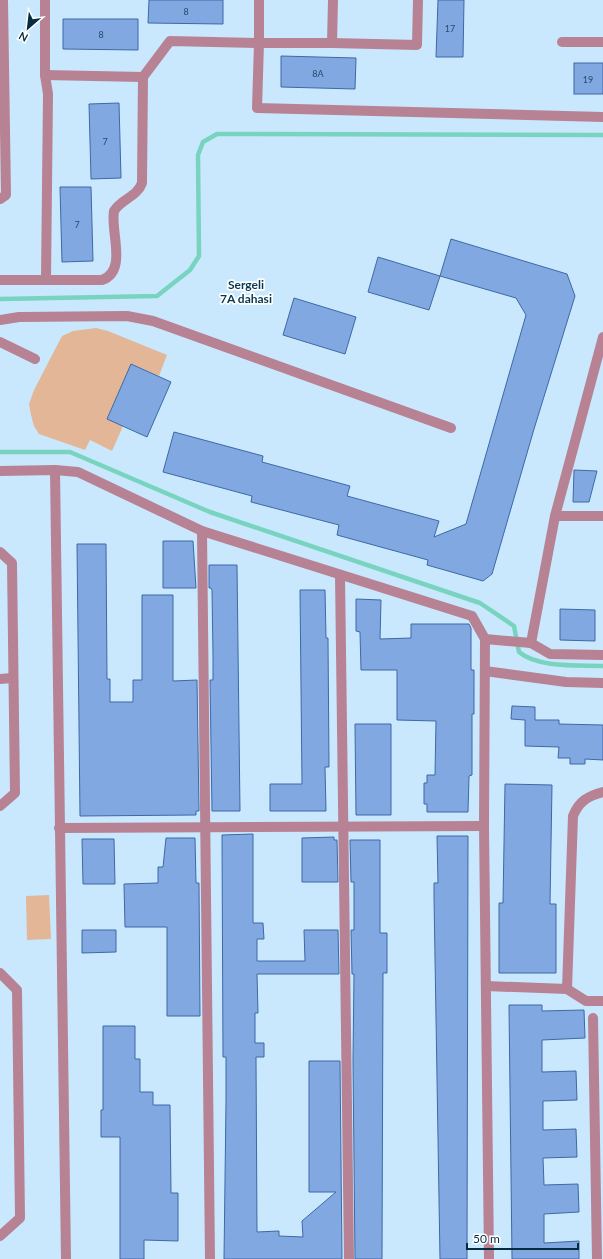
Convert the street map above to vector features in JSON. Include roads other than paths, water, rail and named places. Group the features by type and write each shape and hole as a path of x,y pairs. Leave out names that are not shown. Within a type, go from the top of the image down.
{"street":[{"path":"0,200 6,195 2,79 3,0"},
{"path":"45,0 44,75 48,94 46,280"},
{"path":"259,0 257,108 603,117"},
{"path":"332,43 333,0"},
{"path":"0,280 102,280 107,278 115,269 114,211 118,205 137,192 142,184 143,77 170,41 417,45 418,0"},
{"path":"562,42 603,42"},
{"path":"44,75 143,77"},
{"path":"0,320 19,316 127,316 153,321 451,428"},
{"path":"529,643 555,516 598,375 603,337"},
{"path":"0,342 35,360"},
{"path":"0,471 55,470 78,472 202,531 340,576 472,616 485,639 484,826 489,1259"},
{"path":"55,470 66,1259"},
{"path":"555,516 603,516"},
{"path":"202,531 210,1259"},
{"path":"0,552 12,563 12,678 15,793 0,806"},
{"path":"340,576 342,827 349,1259"},
{"path":"485,639 529,643 550,654 603,655"},
{"path":"485,671 566,682 603,683"},
{"path":"0,679 12,678"},
{"path":"567,989 573,816 577,806 584,799 603,792"},
{"path":"59,828 484,826"},
{"path":"0,973 18,990 20,1218 0,1236"},
{"path":"486,986 567,989 586,1001 603,1001"},
{"path":"593,1018 597,1259"}],"waterway":[{"path":"0,299 157,296 190,270 199,256 198,155 203,142 217,134 603,135"},
{"path":"0,452 70,452 210,512 480,603 514,626 519,652 527,657 537,661 559,665 603,666"}],"district":[{"name":"Sergeli 7A dahasi","path":"246,291"}]}
